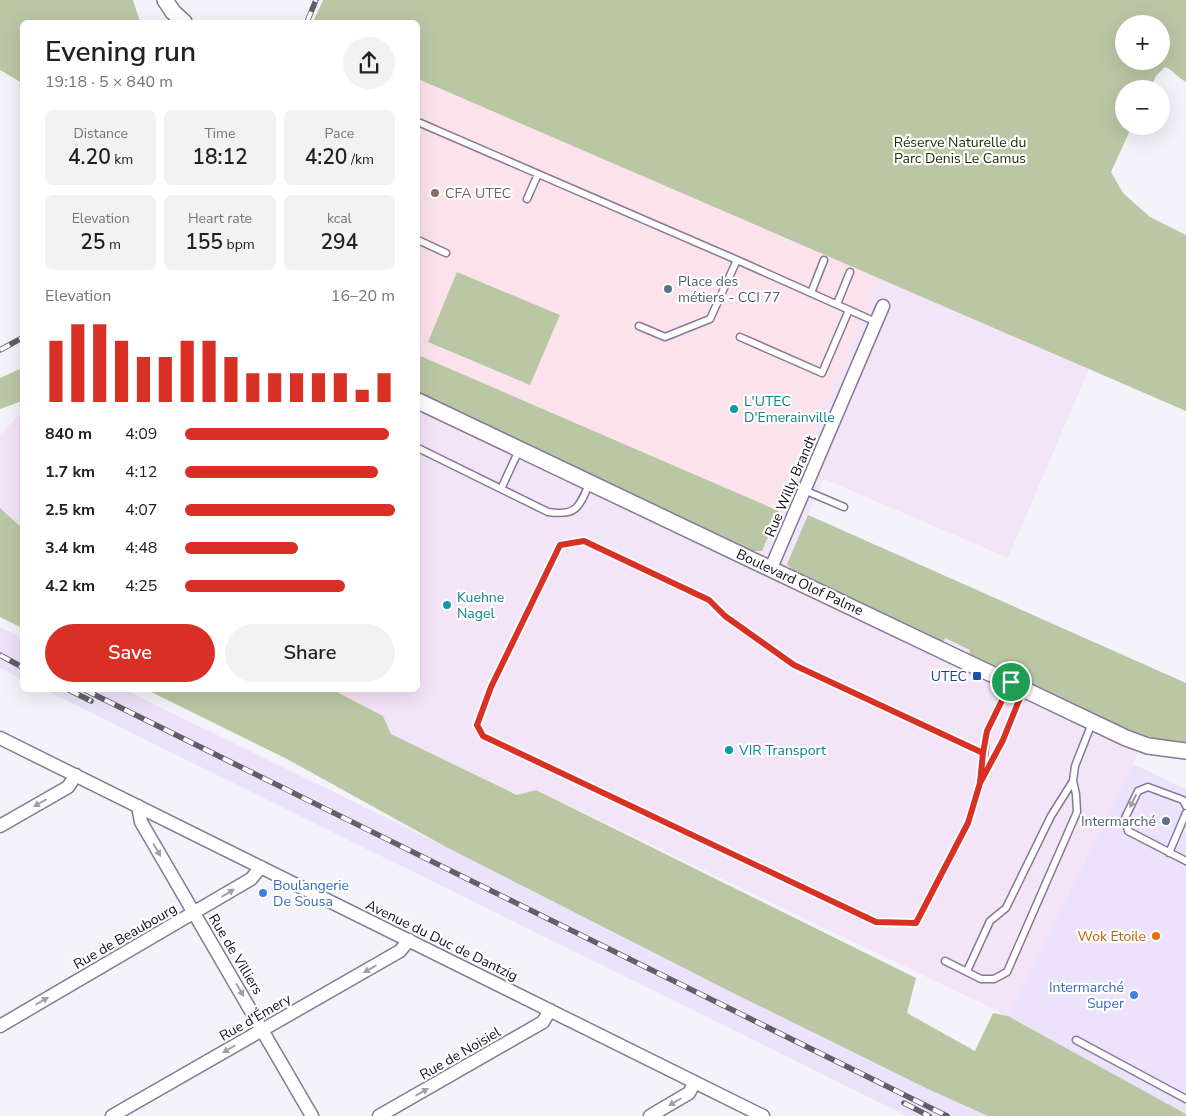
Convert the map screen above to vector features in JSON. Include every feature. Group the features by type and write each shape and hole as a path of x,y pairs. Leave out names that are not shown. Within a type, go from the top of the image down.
{"street":[{"path":"164,0 182,20"},
{"name":"Rue Willy Brandt","path":"771,568 884,306"},
{"name":"Boulevard Olof Palme","path":"420,402 1126,738 1148,746 1186,752"},
{"name":"Avenue du Duc de Dantzig","path":"0,738 763,1116"},
{"path":"0,826 68,787 76,775"},
{"name":"Rue de Villiers","path":"138,806 141,822 312,1116"},
{"name":"Rue de Beaubourg","path":"0,1026 252,879 261,867"},
{"name":"Rue d'Émery","path":"112,1116 400,952 409,940"},
{"name":"Rue de Noisiel","path":"380,1116 543,1022 550,1010"},
{"path":"650,1116 689,1093 695,1082"}],"lane":[{"path":"420,123 876,322"},
{"path":"527,199 538,174"},
{"path":"420,241 446,253"},
{"path":"639,326 665,337 710,319 737,260"},
{"path":"810,293 824,260"},
{"path":"837,304 850,272"},
{"path":"740,338 822,373 849,310"},
{"path":"420,449 548,512 562,514 574,510 580,505 590,482"},
{"path":"501,489 519,449"},
{"path":"804,490 844,507"},
{"path":"983,753 794,665 725,616 709,600 584,541 560,545 491,687 477,725 483,736 876,922 916,923 968,823 980,783 987,731 1017,685"},
{"path":"980,783 1003,740 1017,685"},
{"path":"945,961 981,979 994,979 1007,972 1077,812 1073,781 1075,766 1093,722"},
{"path":"967,971 990,921 1006,908 1051,816 1073,781"},
{"path":"1186,806 1183,800 1148,787 1138,791 1125,818 1128,830 1186,861"},
{"path":"1169,853 1186,813"},
{"path":"1076,1040 1186,1099"}],"shaded area":[{"path":"420,80 879,278 779,511 420,356"},
{"path":"879,278 1089,369 1008,558 824,479 808,515 1168,675 1133,764 1008,1016 537,790 518,795 391,734 383,716 337,692 420,692 420,356 779,511"},
{"path":"20,414 20,526 0,508 0,435"},
{"path":"0,627 20,637 20,678 0,668"},
{"path":"49,692 129,692 446,847 731,992 930,1090 988,1116 907,1116"},
{"path":"1133,764 1186,789 1186,1114 1008,1016"}],"green space":[{"path":"0,0 133,0 139,20 20,20 20,82 0,70"},
{"name":"Réserve Naturelle du Parc Denis Le Camus","path":"323,0 1186,0 1186,82 1170,70 1170,15 1115,15 1115,70 1162,70 1154,80 1115,80 1115,135 1128,135 1111,172 1123,193 1150,217 1186,235 1186,411 420,80 420,20 314,20"},
{"path":"457,272 560,315 530,385 428,342"},
{"path":"420,356 779,511 762,551 751,551 420,394"},
{"path":"20,369 20,402 0,409 0,378"},
{"path":"0,508 20,526 20,627 0,617"},
{"path":"808,515 1186,683 1186,744 1156,739 1126,729 969,655 970,650 945,638 943,643 795,572 787,564"},
{"path":"151,692 337,692 383,716 391,734 517,795 536,790 916,978 907,1013 975,1051 993,1013 1008,1016 1186,1114 1186,1116 988,1116 930,1090 731,992 446,847 287,759"}],"railway":[{"path":"308,20 316,0"},
{"path":"0,350 20,339"},
{"path":"0,655 20,666"},
{"path":"73,692 91,701"},
{"path":"89,692 947,1116"},
{"path":"904,1103 929,1116"}],"place":[{"name":"CFA UTEC","path":"435,193"},
{"name":"Place des métiers - CCI 77","path":"668,289"},
{"name":"L'UTEC D'Emerainville","path":"734,409"},
{"name":"Kuehne Nagel","path":"447,605"},
{"name":"UTEC","path":"977,676"},
{"name":"VIR Transport","path":"729,750"},
{"name":"Intermarché","path":"1166,821"},
{"name":"Boulangerie De Sousa","path":"263,893"},
{"name":"Wok Etoile","path":"1156,936"},
{"name":"Intermarché Super","path":"1134,995"}],"route":[{"path":"1011,682 987,731 980,783 968,823 916,923 876,922 483,736 477,725 491,687 560,545 584,541 709,600 725,616 794,665 983,753 980,783 1003,740 1013,711 1024,688 1011,682"}]}
